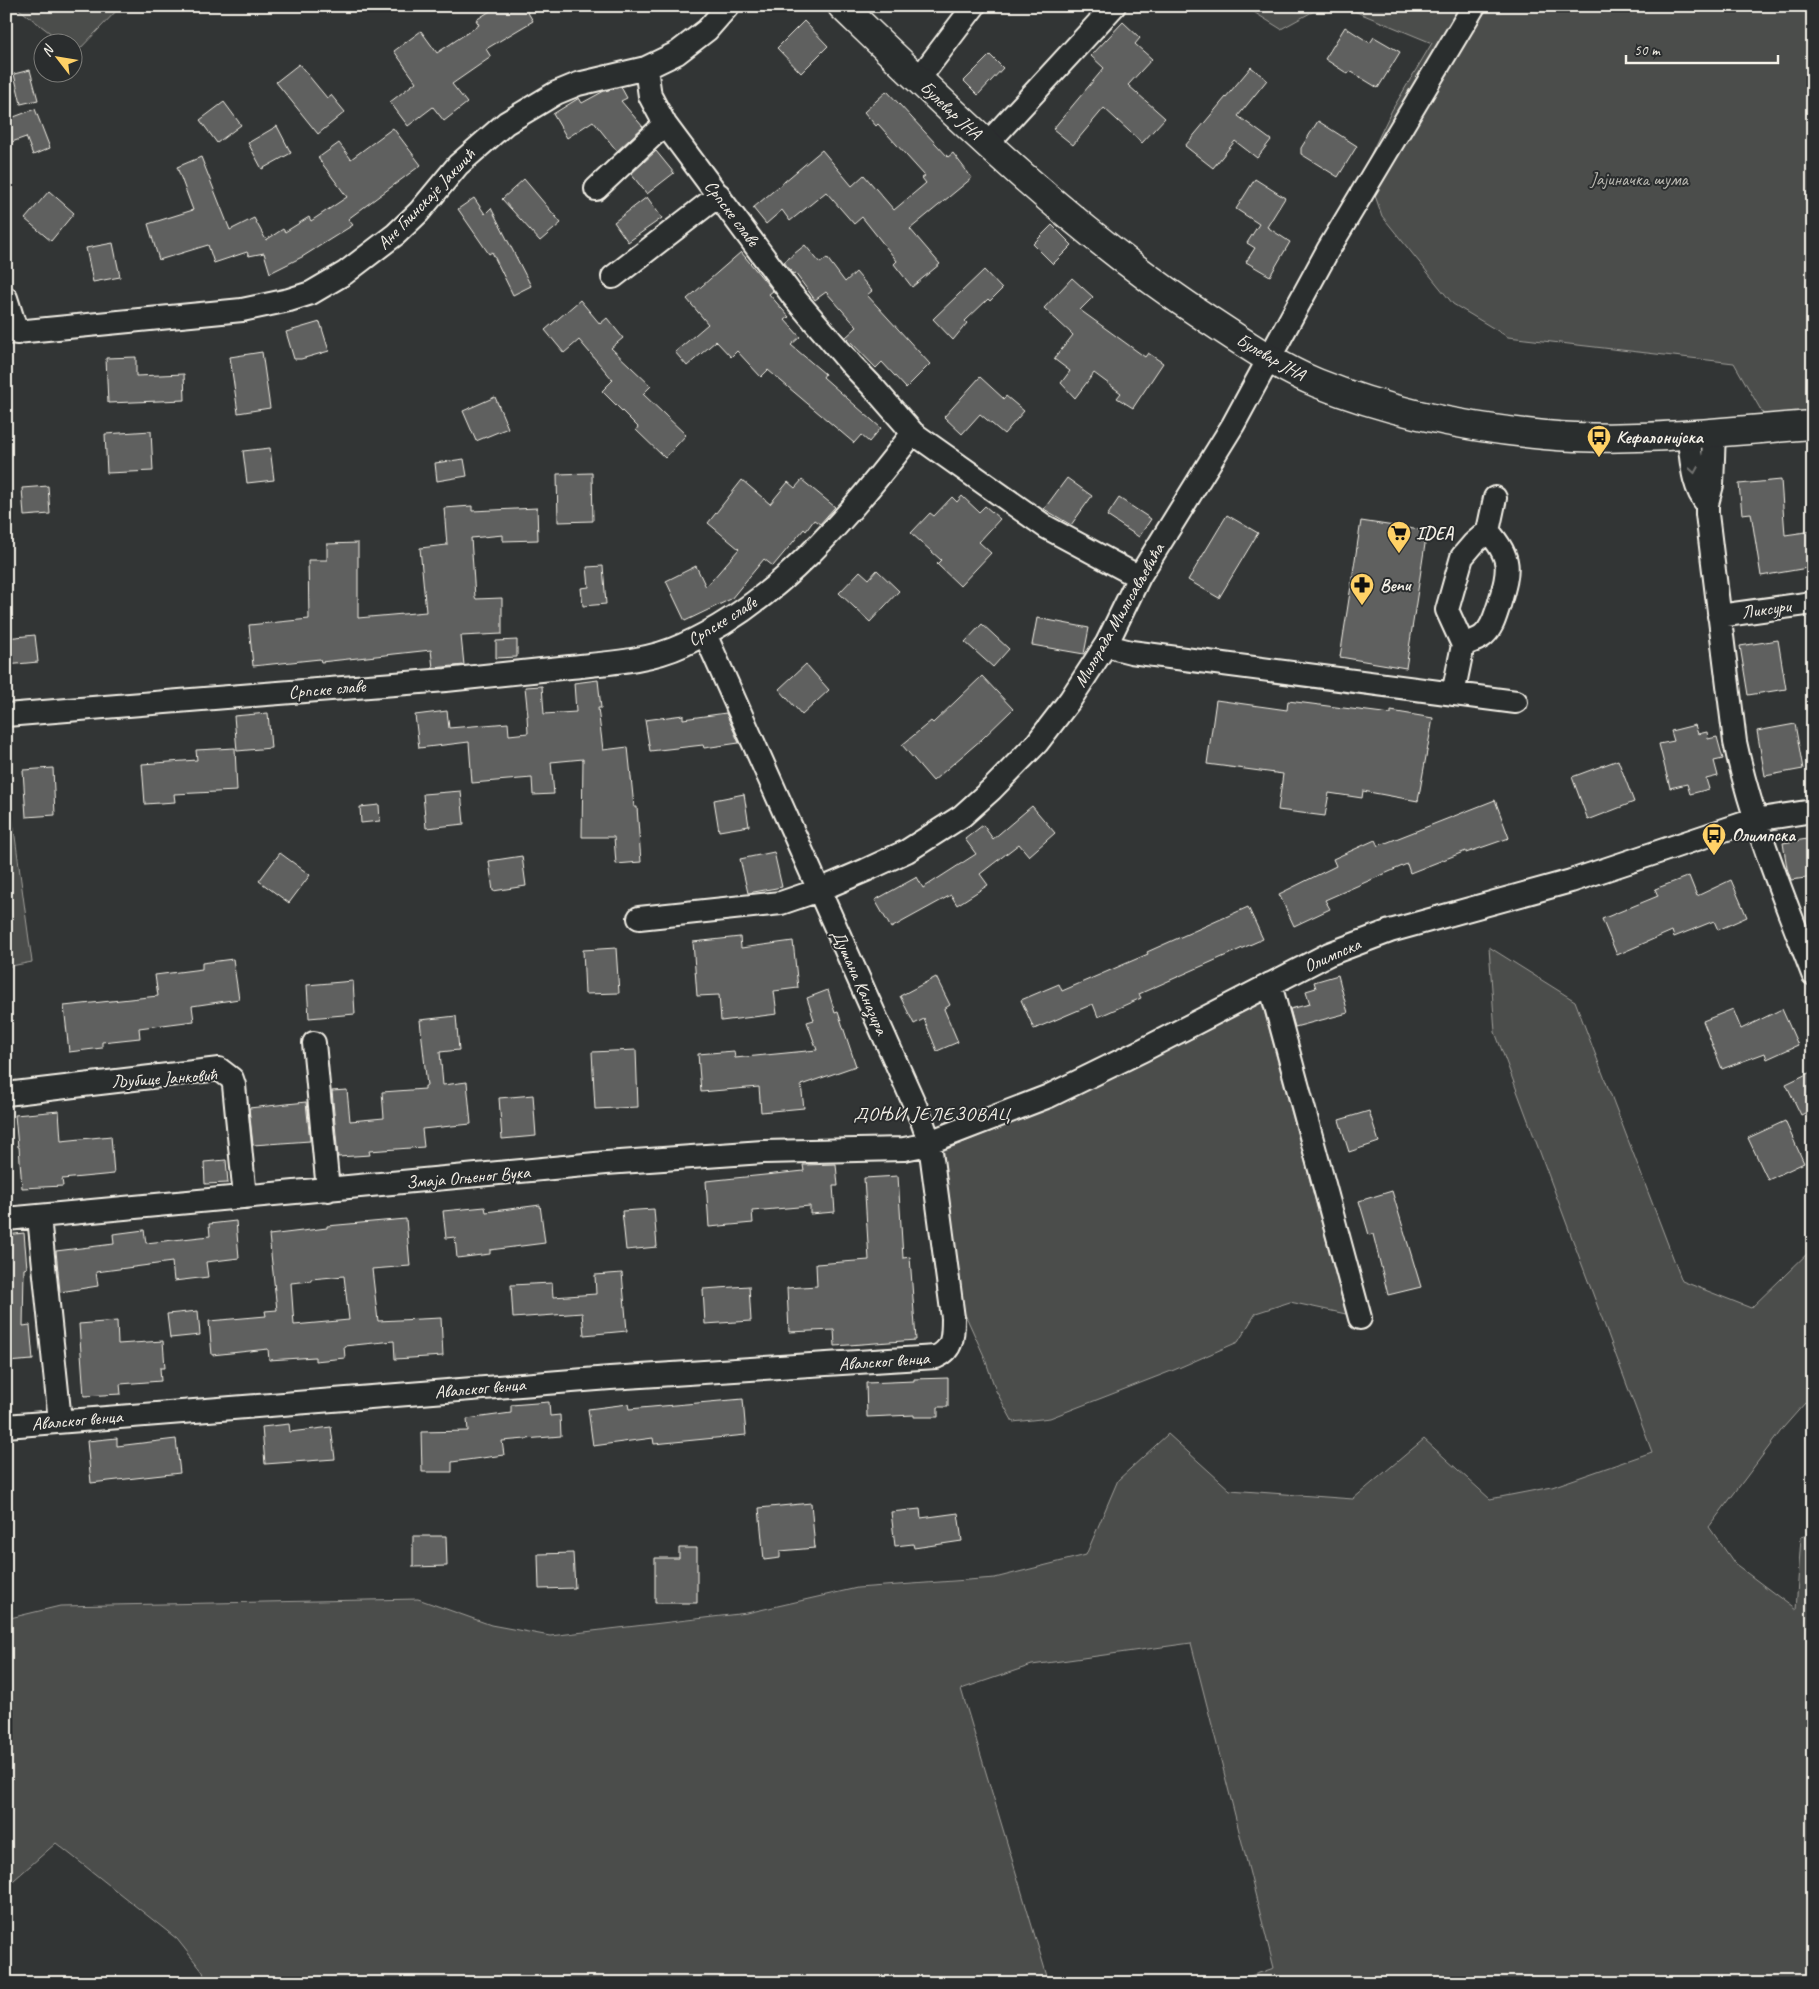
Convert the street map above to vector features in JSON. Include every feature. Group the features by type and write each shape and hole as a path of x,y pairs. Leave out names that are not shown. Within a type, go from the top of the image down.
{"main road":[{"name":"Булевар ЈНА","path":"842,6 987,144 1076,223 1144,277 1214,324 1270,358 1315,382 1406,411 1468,425 1537,434 1579,437 1701,433 1813,425"}],"street":[{"name":"Ане Глинскаје Јакшић","path":"12,333 242,310 289,300 311,293 345,273 396,234 419,212 458,165 506,122 537,103 578,84 646,68 677,53 707,30 728,6"},
{"path":"918,80 974,6"},
{"path":"987,144 1114,6"},
{"name":"Милорада Милосављевића","path":"639,918 780,903 819,890 907,852 962,816 992,789 1037,743 1070,700 1107,643 1139,577 1233,425 1328,250 1474,6"},
{"name":"Српске славе","path":"6,715 500,675 601,664 650,656 668,651 705,634 756,600 800,562 836,526 913,434 873,387 850,364 792,294 665,124 650,96 646,68"},
{"path":"596,189 665,124"},
{"path":"613,277 719,195"},
{"path":"6,298 12,333"},
{"path":"1701,433 1696,486 1700,496 1707,504 1735,742 1754,820 1813,974"},
{"path":"913,434 1046,527 1139,577"},
{"path":"1453,694 1463,645 1447,610 1462,557 1488,531 1495,498"},
{"path":"1463,645 1483,636 1493,624 1506,580 1507,564 1502,546 1488,531"},
{"name":"Ликсури","path":"1719,616 1813,603"},
{"name":"Душана Каназира","path":"705,634 922,1121 930,1144 953,1318 951,1346"},
{"path":"1107,643 1132,652 1516,702"},
{"name":"Олимпска","path":"930,1144 966,1127 1050,1096 1329,954 1390,931 1571,881 1754,820 1813,811"},
{"path":"1270,984 1360,1318"},
{"path":"314,1043 328,1190"},
{"name":"Љубице Јанковић","path":"6,1094 219,1069 232,1079 234,1085 244,1197"},
{"name":"Змаја Огњеног Вука","path":"6,1219 606,1164 763,1152 904,1149 930,1144"},
{"path":"39,1216 60,1420"},
{"name":"Авалског венца","path":"6,1426 60,1420 610,1378 936,1358 944,1354 951,1346"}],"green space":[{"path":"15,6 121,6 82,47 82,32 49,32"},
{"path":"1244,6 1323,6 1281,29"},
{"name":"Јајиначка шума","path":"1342,6 1813,6 1813,414 1766,419 1734,363 1508,337 1453,304 1382,216 1365,166 1392,110 1432,43"},
{"path":"6,770 32,962 6,967"},
{"path":"1489,947 1575,1001 1682,1281 1751,1308 1813,1248 1813,1394 1783,1428 1709,1527 1735,1564 1796,1610 1801,1537 1813,1533 1813,1983 1229,1983 1274,1968 1191,1643 1032,1665 961,1689 1049,1983 206,1983 203,1972 177,1939 56,1843 6,1887 6,1619 60,1606 418,1599 491,1625 550,1636 747,1613 857,1588 995,1578 1086,1555 1118,1480 1168,1434 1230,1490 1353,1499 1424,1439 1490,1499 1552,1487 1652,1452 1495,1032"},
{"path":"1262,1003 1346,1314 1290,1302 1256,1313 1238,1342 1174,1370 1050,1418 1013,1422 996,1391 984,1356 964,1312 942,1151 1052,1107"}],"building":[{"path":"498,6 524,6 533,21 486,49 491,57 452,84 467,103 444,121 433,107 408,126 390,102 416,82 394,51 421,31 437,53 479,25 476,20"},
{"path":"804,21 828,46 801,73 777,48"},
{"path":"1123,22 1140,38 1135,44 1152,59 1128,85 1165,118 1142,143 1104,108 1073,145 1053,129 1104,68 1091,56"},
{"path":"1345,27 1370,43 1374,37 1400,52 1378,88 1350,71 1348,74 1325,59"},
{"path":"990,55 1003,68 978,95 964,81"},
{"path":"299,64 327,98 331,95 345,112 318,134 276,82"},
{"path":"1251,67 1267,80 1238,116 1271,140 1257,158 1235,141 1213,168 1185,146"},
{"path":"30,70 38,100 21,104 14,74"},
{"path":"621,87 627,98 621,101 643,127 617,151 593,121 567,138 553,114 579,98 582,103 604,91"},
{"path":"887,91 948,157 953,153 972,178 910,229 940,264 912,287 894,264 897,261 862,217 854,224 826,192 790,221 782,210 766,224 753,208 822,150 852,186 864,175 894,210 926,183 922,178 925,176 878,124 876,126 864,112"},
{"path":"224,102 241,125 217,143 200,120"},
{"path":"35,109 50,148 33,155 26,137 6,144 6,120"},
{"path":"1318,121 1357,146 1338,177 1301,154 1301,148"},
{"path":"277,126 291,153 262,169 248,143"},
{"path":"393,128 421,165 348,219 353,225 302,257 270,273 264,253 249,256 247,252 214,263 208,245 159,260 148,224 193,210 177,167 201,157 230,230 254,218 266,240 283,229 285,232 309,217 311,221 347,197 318,158 339,143 351,159"},
{"path":"656,151 674,173 647,194 631,174"},
{"path":"524,179 561,223 540,241 502,199"},
{"path":"1255,179 1285,198 1267,227 1290,242 1270,276 1246,262 1255,248 1247,243 1259,224 1236,209"},
{"path":"49,191 74,213 51,241 25,219"},
{"path":"647,197 662,218 628,242 614,222"},
{"path":"474,198 485,214 491,208 531,286 513,295 492,252 489,254 458,209"},
{"path":"1052,225 1072,245 1053,264 1033,244"},
{"path":"113,243 120,277 93,282 86,248"},
{"path":"805,245 820,263 827,258 845,282 856,272 872,291 867,295 930,364 906,388 882,362 876,368 846,337 857,327 826,292 815,300 795,273 793,274 784,262"},
{"path":"741,252 773,291 769,294 789,317 785,320 800,337 791,345 825,374 823,377 881,428 869,442 861,435 854,443 768,370 761,377 737,351 731,357 716,341 687,366 675,352 708,324 687,299"},
{"path":"984,270 1002,289 990,301 988,299 965,321 967,323 953,340 933,319"},
{"path":"1072,278 1093,297 1080,310 1145,357 1148,353 1163,363 1133,408 1117,398 1121,393 1094,373 1075,398 1061,383 1070,371 1054,359 1073,335 1044,308"},
{"path":"580,300 600,324 607,318 623,338 611,348 651,386 643,394 686,435 665,458 636,430 638,427 602,391 613,380 579,340 564,353 545,330"},
{"path":"320,322 329,351 301,359 294,359 286,332"},
{"path":"262,352 270,408 238,413 230,357"},
{"path":"136,357 136,376 184,374 185,400 108,403 106,358"},
{"path":"980,377 1004,399 1006,396 1024,411 1004,434 980,414 962,434 944,417"},
{"path":"495,397 508,428 476,441 463,411"},
{"path":"151,431 153,471 107,473 105,434"},
{"path":"270,448 274,480 247,483 243,451"},
{"path":"464,459 467,476 437,481 435,463"},
{"path":"592,473 593,521 558,522 557,474"},
{"path":"1067,478 1092,496 1071,525 1044,509"},
{"path":"742,480 770,504 788,482 795,488 802,480 835,507 820,524 814,520 806,531 804,529 773,566 764,559 731,599 685,621 666,581 696,566 706,587 739,549 708,523"},
{"path":"1781,480 1785,535 1813,531 1813,567 1761,576 1751,513 1742,514 1739,484"},
{"path":"48,486 50,514 24,516 22,488"},
{"path":"962,496 979,512 985,506 1000,519 979,542 991,553 960,586 937,564 941,560 911,533 930,513 934,516 952,497 957,502"},
{"path":"1119,498 1151,519 1139,537 1107,516"},
{"path":"472,506 472,511 537,508 538,540 503,541 503,535 471,538 475,597 476,599 502,598 502,634 461,636 464,665 433,668 431,650 321,662 320,659 253,666 249,625 309,619 308,560 327,560 327,544 358,543 358,618 426,612 420,548 447,545 444,508"},
{"path":"1227,515 1258,533 1219,598 1188,580"},
{"path":"1361,521 1427,531 1406,668 1340,657"},
{"path":"603,566 606,604 583,606 581,588 589,587 587,567"},
{"path":"877,570 899,591 870,622 839,593 860,571 869,579"},
{"path":"1037,618 1089,628 1084,654 1032,645"},
{"path":"982,624 1009,649 993,667 965,642"},
{"path":"35,635 38,662 6,665 6,638"},
{"path":"517,640 517,657 496,658 496,641"},
{"path":"1778,640 1786,689 1748,695 1740,646"},
{"path":"806,664 829,690 802,715 779,689"},
{"path":"982,676 1013,709 982,739 933,781 902,745 931,721 933,723"},
{"path":"598,680 601,708 598,708 603,750 628,747 634,807 637,807 641,862 616,864 614,837 582,837 583,759 551,762 554,794 533,795 532,778 472,783 469,742 419,748 415,715 447,711 449,728 508,723 509,735 528,733 525,687 542,686 544,714 576,712 574,683"},
{"path":"1216,700 1287,710 1288,701 1391,714 1391,711 1433,718 1418,801 1363,791 1362,798 1329,793 1325,816 1278,810 1283,774 1207,764"},
{"path":"268,713 271,748 237,751 234,716"},
{"path":"726,713 739,743 704,748 703,745 650,751 645,720 683,715 683,719"},
{"path":"1795,724 1803,769 1765,776 1757,731"},
{"path":"1695,725 1698,734 1707,732 1708,739 1717,737 1723,759 1714,761 1718,776 1706,779 1709,789 1690,794 1687,784 1670,788 1659,744 1674,741 1671,731"},
{"path":"235,748 237,791 174,794 175,802 145,804 142,764 197,760 196,750"},
{"path":"1618,760 1634,802 1588,820 1572,777"},
{"path":"53,768 55,815 26,817 23,770"},
{"path":"461,791 464,824 426,828 423,794"},
{"path":"744,794 749,826 719,831 714,800"},
{"path":"1495,800 1509,838 1466,853 1466,851 1410,873 1407,864 1325,900 1330,909 1294,926 1279,894 1336,866 1333,859 1375,840 1378,846"},
{"path":"379,805 380,821 361,823 360,807"},
{"path":"1032,806 1055,833 1029,856 1019,844 980,874 988,885 957,905 951,895 891,928 875,900 917,877 923,888 976,854 965,839 983,825 993,839"},
{"path":"1813,838 1813,877 1791,880 1783,843"},
{"path":"774,852 782,887 748,893 740,859"},
{"path":"280,853 310,875 289,903 259,881"},
{"path":"522,856 526,886 493,891 489,861"},
{"path":"1689,876 1697,896 1731,880 1747,917 1718,930 1714,921 1674,937 1672,931 1617,955 1602,919 1658,896 1655,889"},
{"path":"1248,907 1263,939 1139,994 1141,998 1098,1017 1093,1004 1034,1029 1021,1000 1059,984 1062,991 1148,954 1147,952"},
{"path":"740,937 741,948 793,941 798,988 774,991 777,1014 721,1021 719,995 697,996 693,942"},
{"path":"616,948 619,993 585,994 583,950"},
{"path":"233,959 239,999 192,1006 194,1021 139,1028 140,1038 102,1042 102,1048 69,1052 64,1006 158,996 155,975 202,969 202,963"},
{"path":"1338,975 1348,1013 1295,1027 1290,1009 1310,1004 1306,991 1316,988 1314,982"},
{"path":"936,977 950,1005 944,1009 958,1042 937,1051 924,1019 914,1024 900,996"},
{"path":"353,981 355,1014 309,1018 307,985"},
{"path":"828,990 835,1013 838,1012 856,1066 801,1085 804,1108 761,1112 759,1087 701,1092 698,1054 734,1051 735,1058 817,1050 807,1022 814,1020 807,998"},
{"path":"1733,1009 1741,1029 1782,1009 1798,1045 1767,1059 1765,1053 1722,1069 1703,1021"},
{"path":"456,1016 459,1050 440,1052 443,1085 467,1082 471,1124 422,1129 424,1147 369,1151 370,1155 338,1157 332,1091 347,1090 350,1121 384,1118 382,1092 425,1089 425,1086 427,1086 420,1020"},
{"path":"636,1050 638,1107 595,1109 592,1052"},
{"path":"1813,1071 1813,1109 1801,1115 1786,1084"},
{"path":"533,1095 536,1136 502,1139 499,1098"},
{"path":"306,1102 310,1141 253,1145 249,1108"},
{"path":"59,1111 61,1141 111,1136 114,1174 62,1179 63,1186 22,1188 15,1115"},
{"path":"1369,1111 1379,1142 1349,1152 1339,1120"},
{"path":"1785,1121 1804,1163 1768,1180 1748,1138"},
{"path":"226,1160 228,1183 205,1184 204,1162"},
{"path":"836,1164 838,1186 833,1186 835,1212 810,1214 810,1206 752,1211 753,1223 709,1227 706,1181 804,1171 803,1165"},
{"path":"898,1176 903,1258 910,1257 916,1340 835,1346 834,1330 789,1332 787,1288 817,1286 816,1264 869,1260 864,1178"},
{"path":"1392,1191 1421,1287 1388,1295 1373,1234 1369,1235 1359,1201"},
{"path":"540,1205 545,1243 490,1250 490,1254 457,1258 455,1237 446,1238 443,1211 485,1207 486,1212"},
{"path":"654,1209 657,1247 626,1250 622,1211"},
{"path":"406,1219 410,1266 372,1269 378,1321 441,1318 443,1356 395,1359 394,1341 344,1346 345,1358 315,1361 315,1357 269,1360 268,1349 212,1355 209,1321 266,1316 265,1311 277,1310 269,1235 327,1228 327,1226","holes":["344,1276 349,1320 294,1325 291,1283"]},
{"path":"236,1221 239,1258 206,1262 208,1277 174,1281 172,1262 96,1272 98,1286 60,1292 56,1251 114,1244 113,1234 144,1230 146,1243 210,1236 209,1224"},
{"path":"24,1233 27,1268 24,1269 23,1326 30,1325 33,1360 6,1362 6,1235"},
{"path":"622,1273 627,1331 584,1335 582,1313 513,1318 511,1285 552,1283 553,1297 596,1294 595,1275"},
{"path":"749,1286 751,1321 705,1324 703,1289"},
{"path":"198,1311 200,1335 170,1338 167,1314"},
{"path":"117,1321 118,1344 163,1341 165,1368 160,1368 161,1381 120,1384 121,1394 84,1396 79,1324"},
{"path":"948,1378 948,1407 938,1407 938,1417 914,1417 914,1415 867,1417 866,1383"},
{"path":"743,1399 746,1435 654,1444 653,1438 593,1446 588,1409 628,1404 629,1409"},
{"path":"549,1402 550,1416 560,1415 561,1436 502,1441 504,1455 452,1462 452,1472 422,1472 421,1432 468,1431 467,1419 511,1413 511,1405"},
{"path":"289,1424 290,1432 331,1427 335,1459 265,1464 262,1427"},
{"path":"117,1438 117,1446 176,1439 180,1473 91,1483 87,1441"},
{"path":"811,1503 815,1548 780,1551 780,1558 764,1560 759,1508"},
{"path":"920,1509 921,1518 958,1513 962,1541 914,1548 913,1544 895,1546 891,1512"},
{"path":"413,1536 446,1536 447,1566 413,1567"},
{"path":"679,1548 697,1548 697,1603 655,1603 655,1558 679,1558"},
{"path":"573,1553 575,1588 539,1589 538,1554"}],"place":[{"name":"Кефалонијска","path":"1599,458"},
{"name":"IDEA","path":"1399,554"},
{"name":"Benu","path":"1362,606"},
{"name":"Олимпска","path":"1714,856"}],"district":[{"name":"ДОЊИ ЈЕЛЕЗОВАЦ","path":"932,1113"}]}
